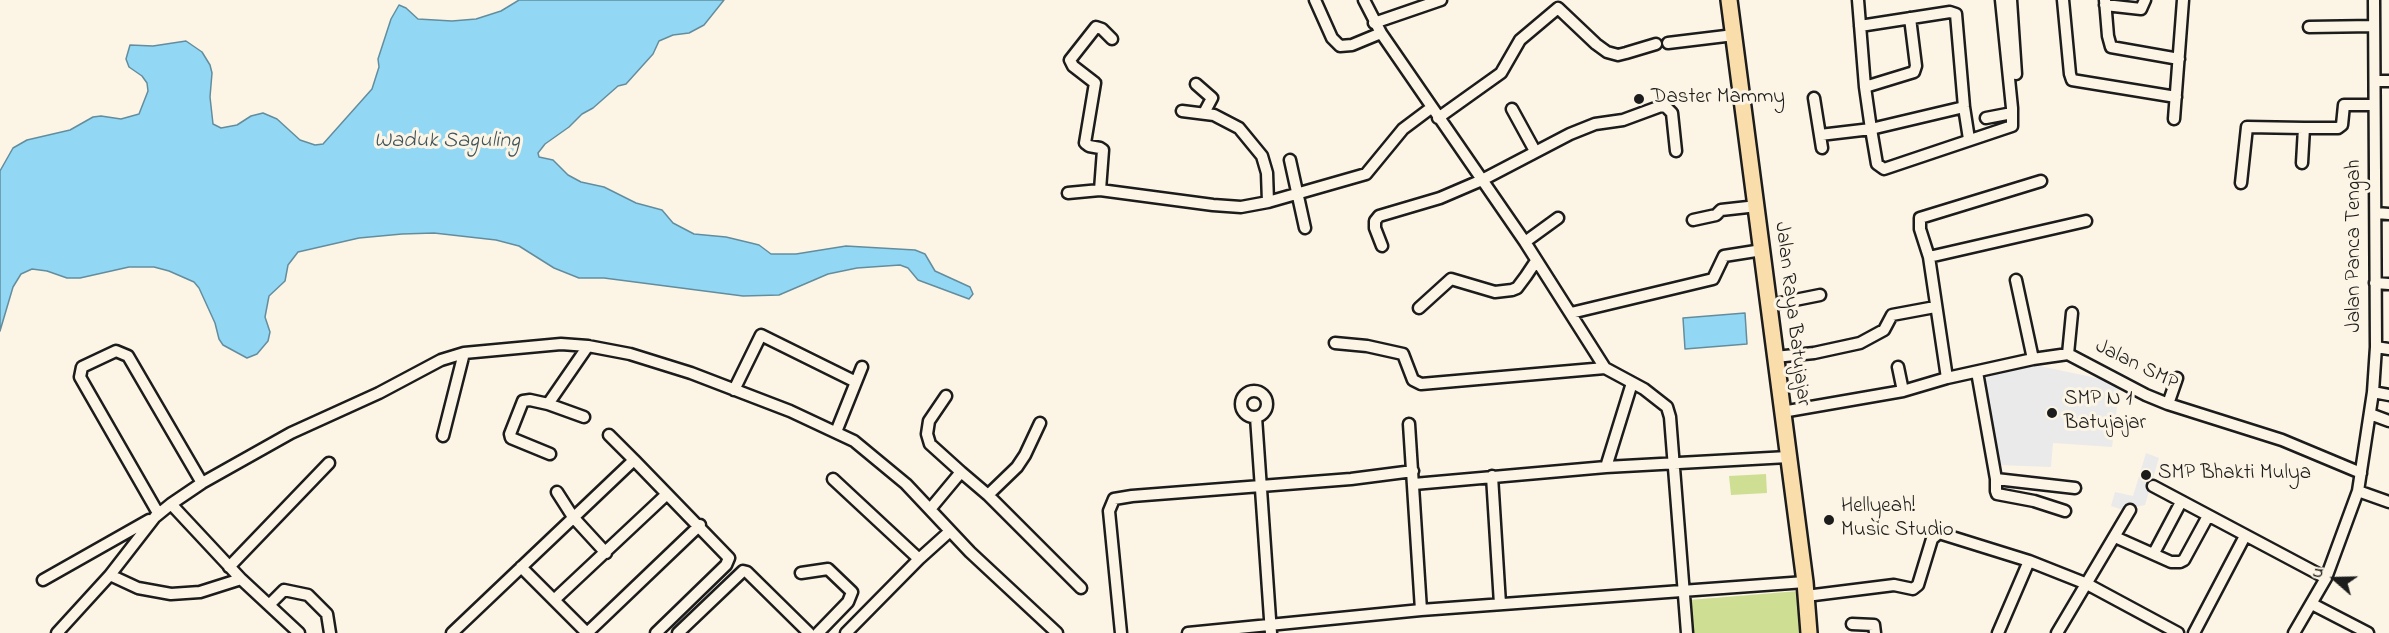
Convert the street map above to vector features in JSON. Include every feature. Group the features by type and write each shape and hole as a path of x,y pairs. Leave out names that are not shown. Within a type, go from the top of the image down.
{"highway":[{"name":"Jalan Raya Batujajar","path":"1729,0 1806,589 1809,633"}],"street":[{"path":"1315,0 1332,38 1340,46 1352,45 1381,33"},
{"path":"1364,0 1374,23 1524,242 1605,368 1656,396 1667,407 1670,417 1687,633"},
{"path":"1374,23 1441,0"},
{"path":"1858,0 1864,87 1870,129 1877,164 1884,169 1970,139 2011,128 2012,111 2001,0"},
{"path":"1986,118 2012,111 2018,102 2011,0"},
{"path":"2063,0 2072,80 2176,98"},
{"path":"2145,0 2140,9 2105,3 2111,47 2179,59"},
{"path":"2174,118 2183,0"},
{"name":"Jalan Panca Tengah","path":"2294,633 2326,578 2358,491 2373,392 2376,347 2374,0"},
{"path":"1438,118 1501,72 1520,40 1558,4 1596,44 1607,52 1626,54 1656,44"},
{"path":"1860,26 1950,12 1956,14 1964,106 1970,139"},
{"path":"1864,87 1914,72 1916,66 1910,18"},
{"path":"2309,27 2374,26"},
{"path":"1100,190 1103,150 1086,143 1095,83 1073,66 1070,60 1096,27 1102,29 1112,39"},
{"path":"1668,43 1734,35"},
{"path":"2375,81 2389,81"},
{"path":"1196,84 1212,98 1204,113"},
{"path":"1814,98 1822,148"},
{"path":"2241,183 2247,127 2338,128 2342,124 2344,105 2374,105"},
{"path":"1382,246 1375,228 1379,216 1440,198 1482,180 1535,151 1595,124 1623,120 1661,106 1669,108 1672,113 1676,151"},
{"path":"1820,135 1870,129 1964,106"},
{"path":"1068,193 1100,190 1213,206 1241,207 1268,202 1366,174 1403,129 1431,108"},
{"path":"1512,109 1535,151"},
{"path":"1182,111 1214,115 1239,128 1262,156 1267,173 1268,202"},
{"path":"2302,163 2304,128"},
{"path":"1290,160 1305,228"},
{"path":"1947,378 1929,257 1920,229 1920,218 2041,181"},
{"path":"1694,220 1716,215 1721,210 1757,206"},
{"path":"2376,213 2389,213"},
{"path":"1524,242 1558,218"},
{"path":"1929,257 2086,221"},
{"path":"1571,313 1713,279 1724,256 1762,250"},
{"path":"1419,308 1451,279 1495,292 1512,290 1522,282 1536,261"},
{"path":"2016,280 2033,359"},
{"path":"2375,283 2389,284"},
{"path":"1770,305 1820,295"},
{"path":"1775,357 1814,353 1860,343 1884,330 1892,315 1935,307"},
{"path":"2068,354 2072,312"},
{"path":"734,390 761,335 856,382"},
{"path":"1335,343 1386,349 1403,354 1413,380 1421,384 1605,368"},
{"path":"43,580 156,515 202,483 291,433 379,393 441,360 464,353 561,344 588,346 640,357 691,373 854,441 906,484 931,508 949,532 1057,633"},
{"path":"548,404 588,346"},
{"path":"2376,347 2389,349"},
{"path":"156,515 80,377 82,367 116,351 128,356 202,483"},
{"path":"443,436 464,353"},
{"name":"Jalan SMP","path":"1782,412 1903,392 1947,378 2033,359 2068,354 2168,404 2282,440 2361,473"},
{"path":"836,432 862,367"},
{"path":"1898,367 1903,392"},
{"path":"1977,372 1996,479 1995,492 2065,510"},
{"path":"2168,404 2177,378"},
{"path":"1606,467 1632,383"},
{"path":"2373,392 2389,395"},
{"path":"946,396 929,421 927,434 930,444 988,495 1081,588"},
{"path":"550,454 512,438 510,434 523,400 530,399 548,404 584,417"},
{"path":"2370,414 2389,421"},
{"path":"1256,417 1259,485 1271,628"},
{"path":"988,495 1017,467 1040,423"},
{"path":"1409,424 1421,610"},
{"path":"609,435 729,555 729,560 656,633"},
{"path":"1414,484 1606,467 1788,458"},
{"path":"452,633 634,460"},
{"path":"229,567 329,463"},
{"path":"1121,633 1110,511 1114,500 1132,496 1351,479 1413,471"},
{"path":"931,508 961,472"},
{"path":"1492,476 1500,604"},
{"path":"833,478 919,559"},
{"path":"1996,479 2075,488"},
{"path":"2153,486 2326,578"},
{"path":"2358,491 2389,502"},
{"path":"557,492 573,517 606,553"},
{"path":"554,600 667,494"},
{"path":"2154,553 2181,502"},
{"path":"171,504 229,567 299,633"},
{"path":"2058,633 2130,510"},
{"path":"57,633 110,575 156,515"},
{"path":"2115,537 2171,562 2180,562 2184,560 2208,516"},
{"path":"520,567 587,633 700,525"},
{"path":"846,633 949,532"},
{"path":"1191,633 1271,628 1421,610 1684,592 1894,585 1913,589 1918,585 1932,539 1939,533 2029,561 2087,584 2159,629 2178,633"},
{"path":"2193,633 2245,536"},
{"path":"1998,633 2029,561"},
{"path":"801,573 828,569 852,592 848,602 818,633"},
{"path":"678,633 743,571 747,572 809,633"},
{"path":"110,575 138,588 171,594 200,592 241,579"},
{"path":"269,605 284,590 308,595 327,614 330,633"},
{"path":"2312,604 2367,633"},
{"path":"1852,624 1874,625 1875,633"}],"shaded area":[{"name":"SMP N 1 Batujajar","path":"2035,365 2120,383 2112,447 2053,443 2051,467 1997,465 1981,373"},
{"name":"SMP Bhakti Mulya","path":"2146,453 2159,458 2145,505 2123,510 2111,506 2115,492 2133,496"}],"green space":[{"path":"1766,474 1767,493 1731,495 1729,476"},
{"path":"1798,591 1801,633 1692,633 1689,600"}],"water":[{"name":"Waduk Saguling","path":"519,0 724,0 704,25 689,33 673,35 659,41 653,54 626,84 618,86 545,144 538,153 539,157 553,160 568,175 581,182 604,187 636,203 662,210 673,223 694,234 726,237 759,245 771,254 796,254 846,246 915,250 925,254 935,271 970,287 973,294 969,299 918,280 908,268 900,265 857,268 828,274 779,295 743,296 604,278 579,278 554,268 519,246 496,240 434,233 402,234 359,238 298,252 288,265 285,281 269,296 265,317 270,332 268,341 257,354 247,358 223,345 199,288 194,282 154,267 129,267 80,278 67,278 32,269 21,274 13,287 0,331 0,171 13,148 27,140 70,130 93,117 121,119 139,114 148,91 147,83 142,76 129,67 126,59 130,45 153,46 186,41 202,52 210,65 213,124 221,128 237,125 251,116 263,113 277,119 300,140 315,145 323,144 372,89 379,67 378,59 391,19 399,5 418,19 452,21 476,19 501,11"},
{"path":"1745,313 1747,344 1685,349 1683,318"}],"place":[{"name":"Daster Mammy","path":"1639,99"},
{"name":"SMP N 1 Batujajar","path":"2052,413"},
{"name":"SMP Bhakti Mulya","path":"2146,475"},
{"name":"Hellyeah! Music Studio","path":"1829,520"}]}
